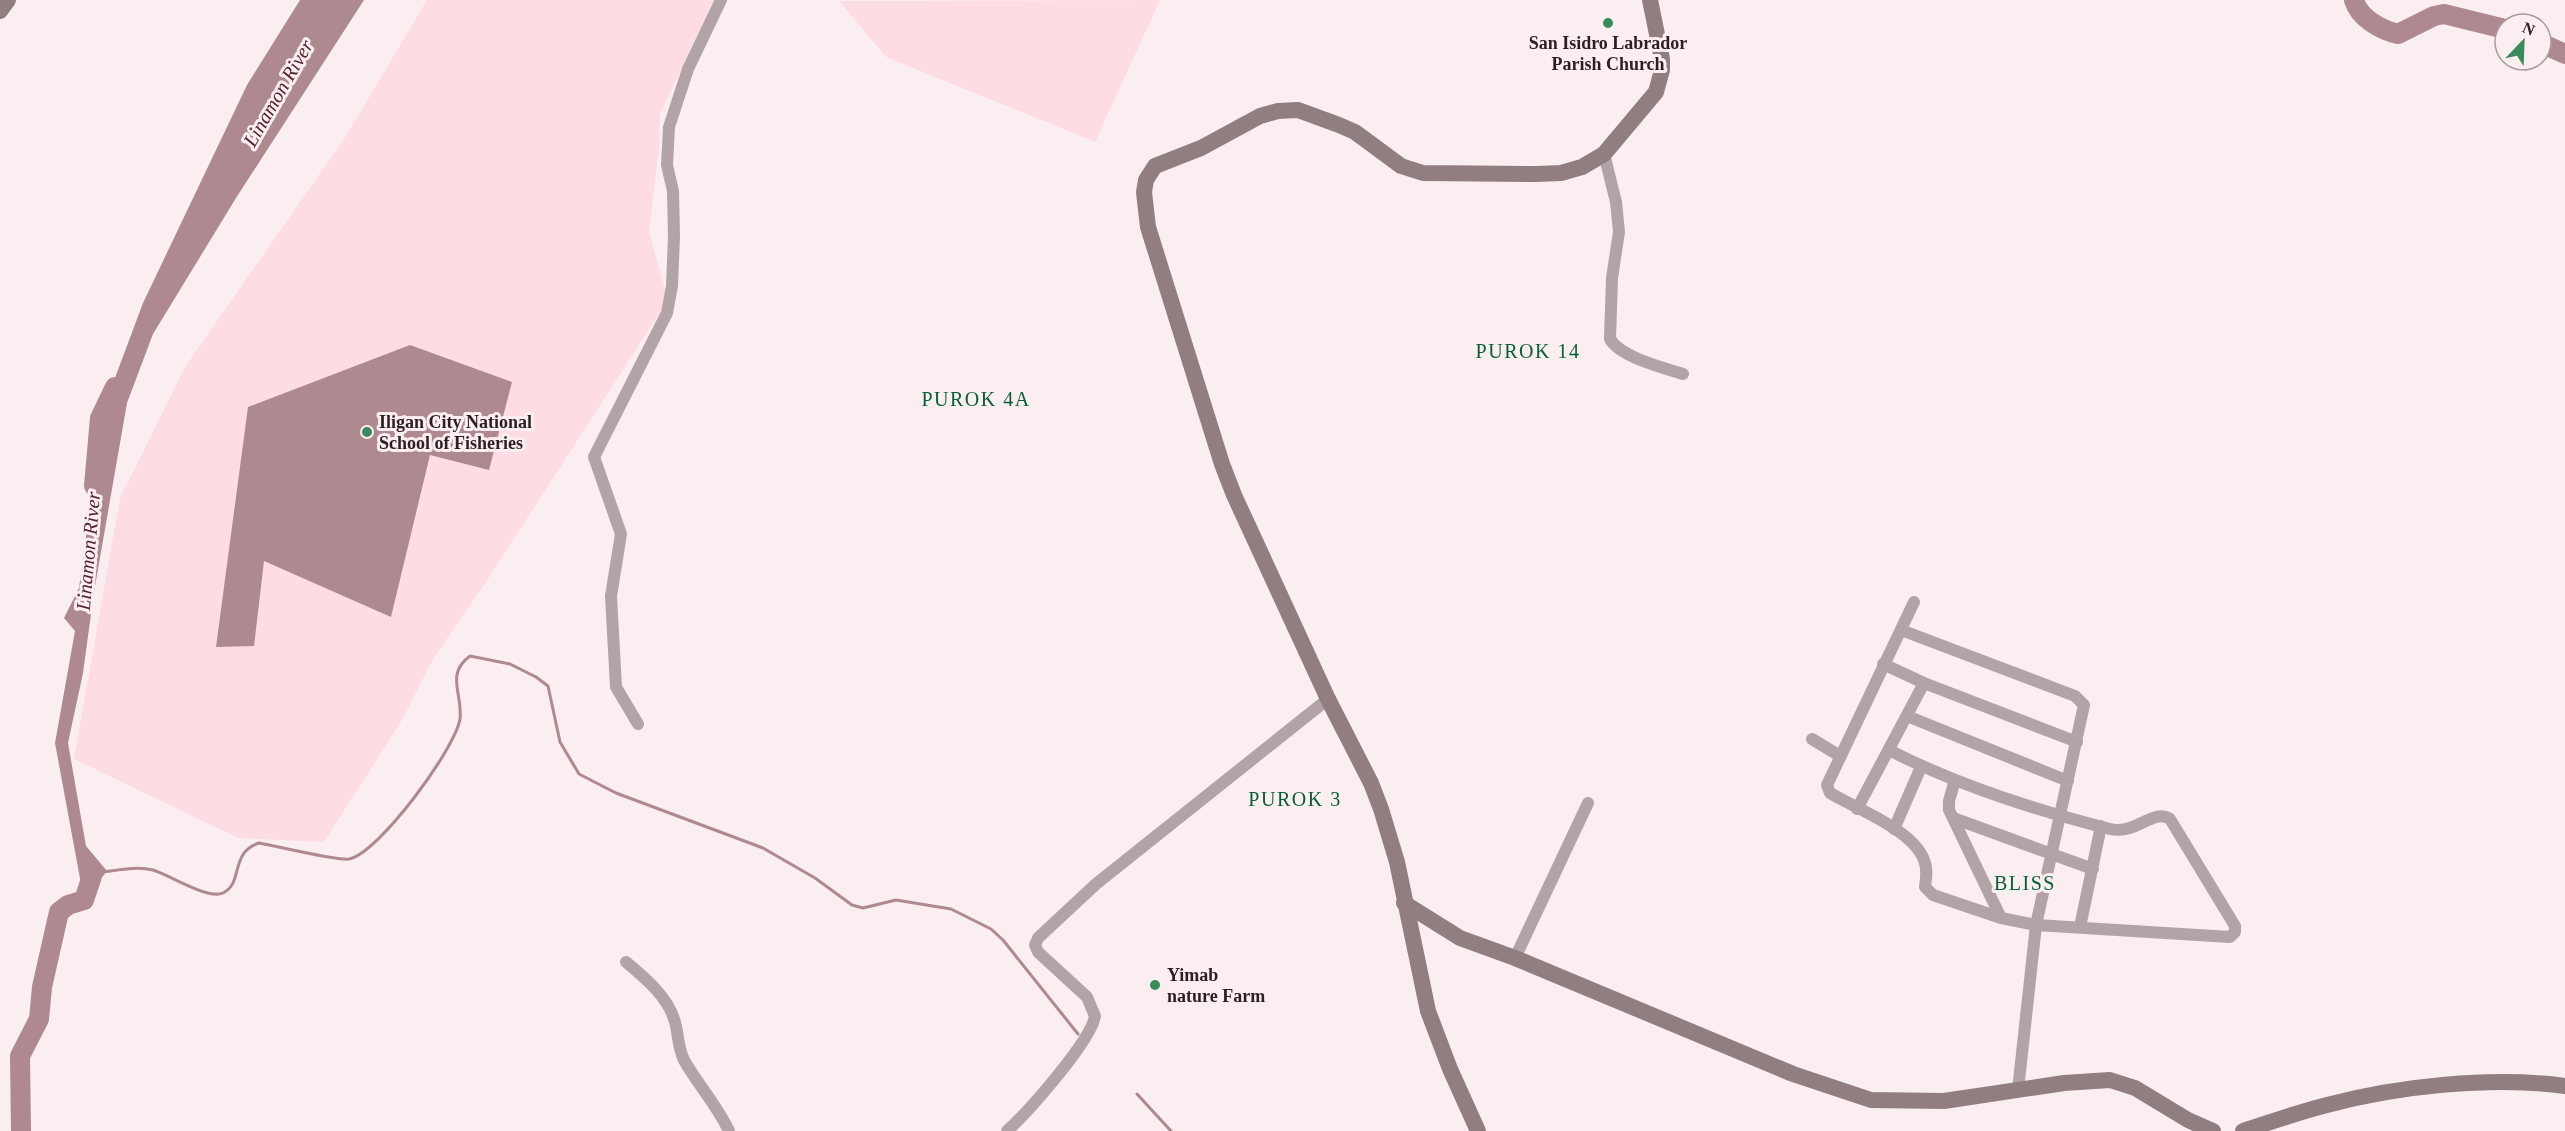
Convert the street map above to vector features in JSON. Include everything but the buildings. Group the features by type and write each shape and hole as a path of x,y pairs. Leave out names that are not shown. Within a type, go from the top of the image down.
{"street":[{"path":"0,11 8,0"},
{"path":"638,724 616,687 611,596 621,534 594,458 667,313 672,286 674,236 674,191 667,165 669,127 688,69 721,0"},
{"path":"1478,1131 1449,1069 1428,1011 1397,862 1375,791 1328,699 1222,464 1148,227 1144,192 1150,172 1161,162 1201,148 1260,116 1288,110 1312,114 1355,132 1401,166 1423,173 1561,173 1582,167 1604,154 1646,107 1660,83 1661,49 1653,25 1650,0"},
{"path":"1604,154 1616,202 1618,232 1612,278 1610,339 1614,345 1639,359 1683,374"},
{"path":"1889,750 1955,780 2060,816 2121,831 2135,828 2161,815 2170,819 2235,926 2235,932 2230,938 2198,937 2036,925 2001,918 1927,892 1925,887 1927,871 1919,849 1894,829 1827,789 1840,756 1914,602"},
{"path":"1901,630 2075,696 2084,705 2036,925 2018,1090"},
{"path":"1883,664 1924,683 2077,742"},
{"path":"1857,809 1924,683"},
{"path":"1007,1131 1077,1052 1095,1016 1087,997 1038,952 1035,945 1038,938 1096,884 1328,699"},
{"path":"1907,716 2068,781"},
{"path":"1812,739 1840,756"},
{"path":"1894,829 1921,766"},
{"path":"1955,780 1949,810 2001,918"},
{"path":"1515,958 1588,803"},
{"path":"1953,818 2093,869"},
{"path":"2079,927 2102,826"},
{"path":"1404,903 1460,938 1515,958 1793,1074 1871,1101 1944,1101 2064,1083 2110,1080 2135,1088 2188,1120 2213,1131"},
{"path":"626,962 644,977 668,1007 675,1020 682,1057 722,1116 729,1131"},
{"path":"2243,1131 2326,1105 2377,1094 2483,1082 2522,1082 2565,1086"}],"shaded area":[{"name":"Iligan City National School of Fisheries","path":"427,0 714,0 660,114 659,148 649,232 668,300 486,582 433,659 402,720 324,842 238,838 74,759 120,498 185,367 346,136"},
{"path":"1160,0 1095,142 886,57 839,1"}],"water":[{"path":"300,0 364,0 236,198 153,334 127,403 94,592 83,673 68,743 86,846 107,871 84,900 55,743 75,631 64,618 79,588 103,410 143,303 247,85"},
{"path":"410,345 512,382 489,470 430,455 391,617 264,561 254,646 216,647 248,407"}],"waterway":[{"path":"2354,0 2371,22 2398,34 2434,16 2444,14 2493,26"},
{"path":"2553,48 2565,54"},
{"name":"Linamon River","path":"94,486 100,418 115,387"},
{"path":"102,872 134,868 153,870 199,890 216,894 223,893 229,888 244,854 259,843 342,859 349,859 362,852 396,820 445,753 460,719 458,670 470,656 510,664 548,686 560,742 579,774 616,793 763,848 815,878 852,905 863,908 896,900 951,909 991,929 1003,940 1078,1034"},
{"name":"Linamon River","path":"21,1131 20,1056 39,1019 42,987 59,912 68,905 84,900 92,876"},
{"path":"1137,1094 1171,1131"}],"place":[{"name":"San Isidro Labrador Parish Church","path":"1608,23"},
{"name":"Iligan City National School of Fisheries","path":"367,432"},
{"name":"Yimab nature Farm","path":"1155,985"}],"district":[{"name":"PUROK 14","path":"1528,351"},
{"name":"PUROK 4A","path":"976,399"},
{"name":"PUROK 3","path":"1295,799"},
{"name":"BLISS","path":"2025,883"}]}
